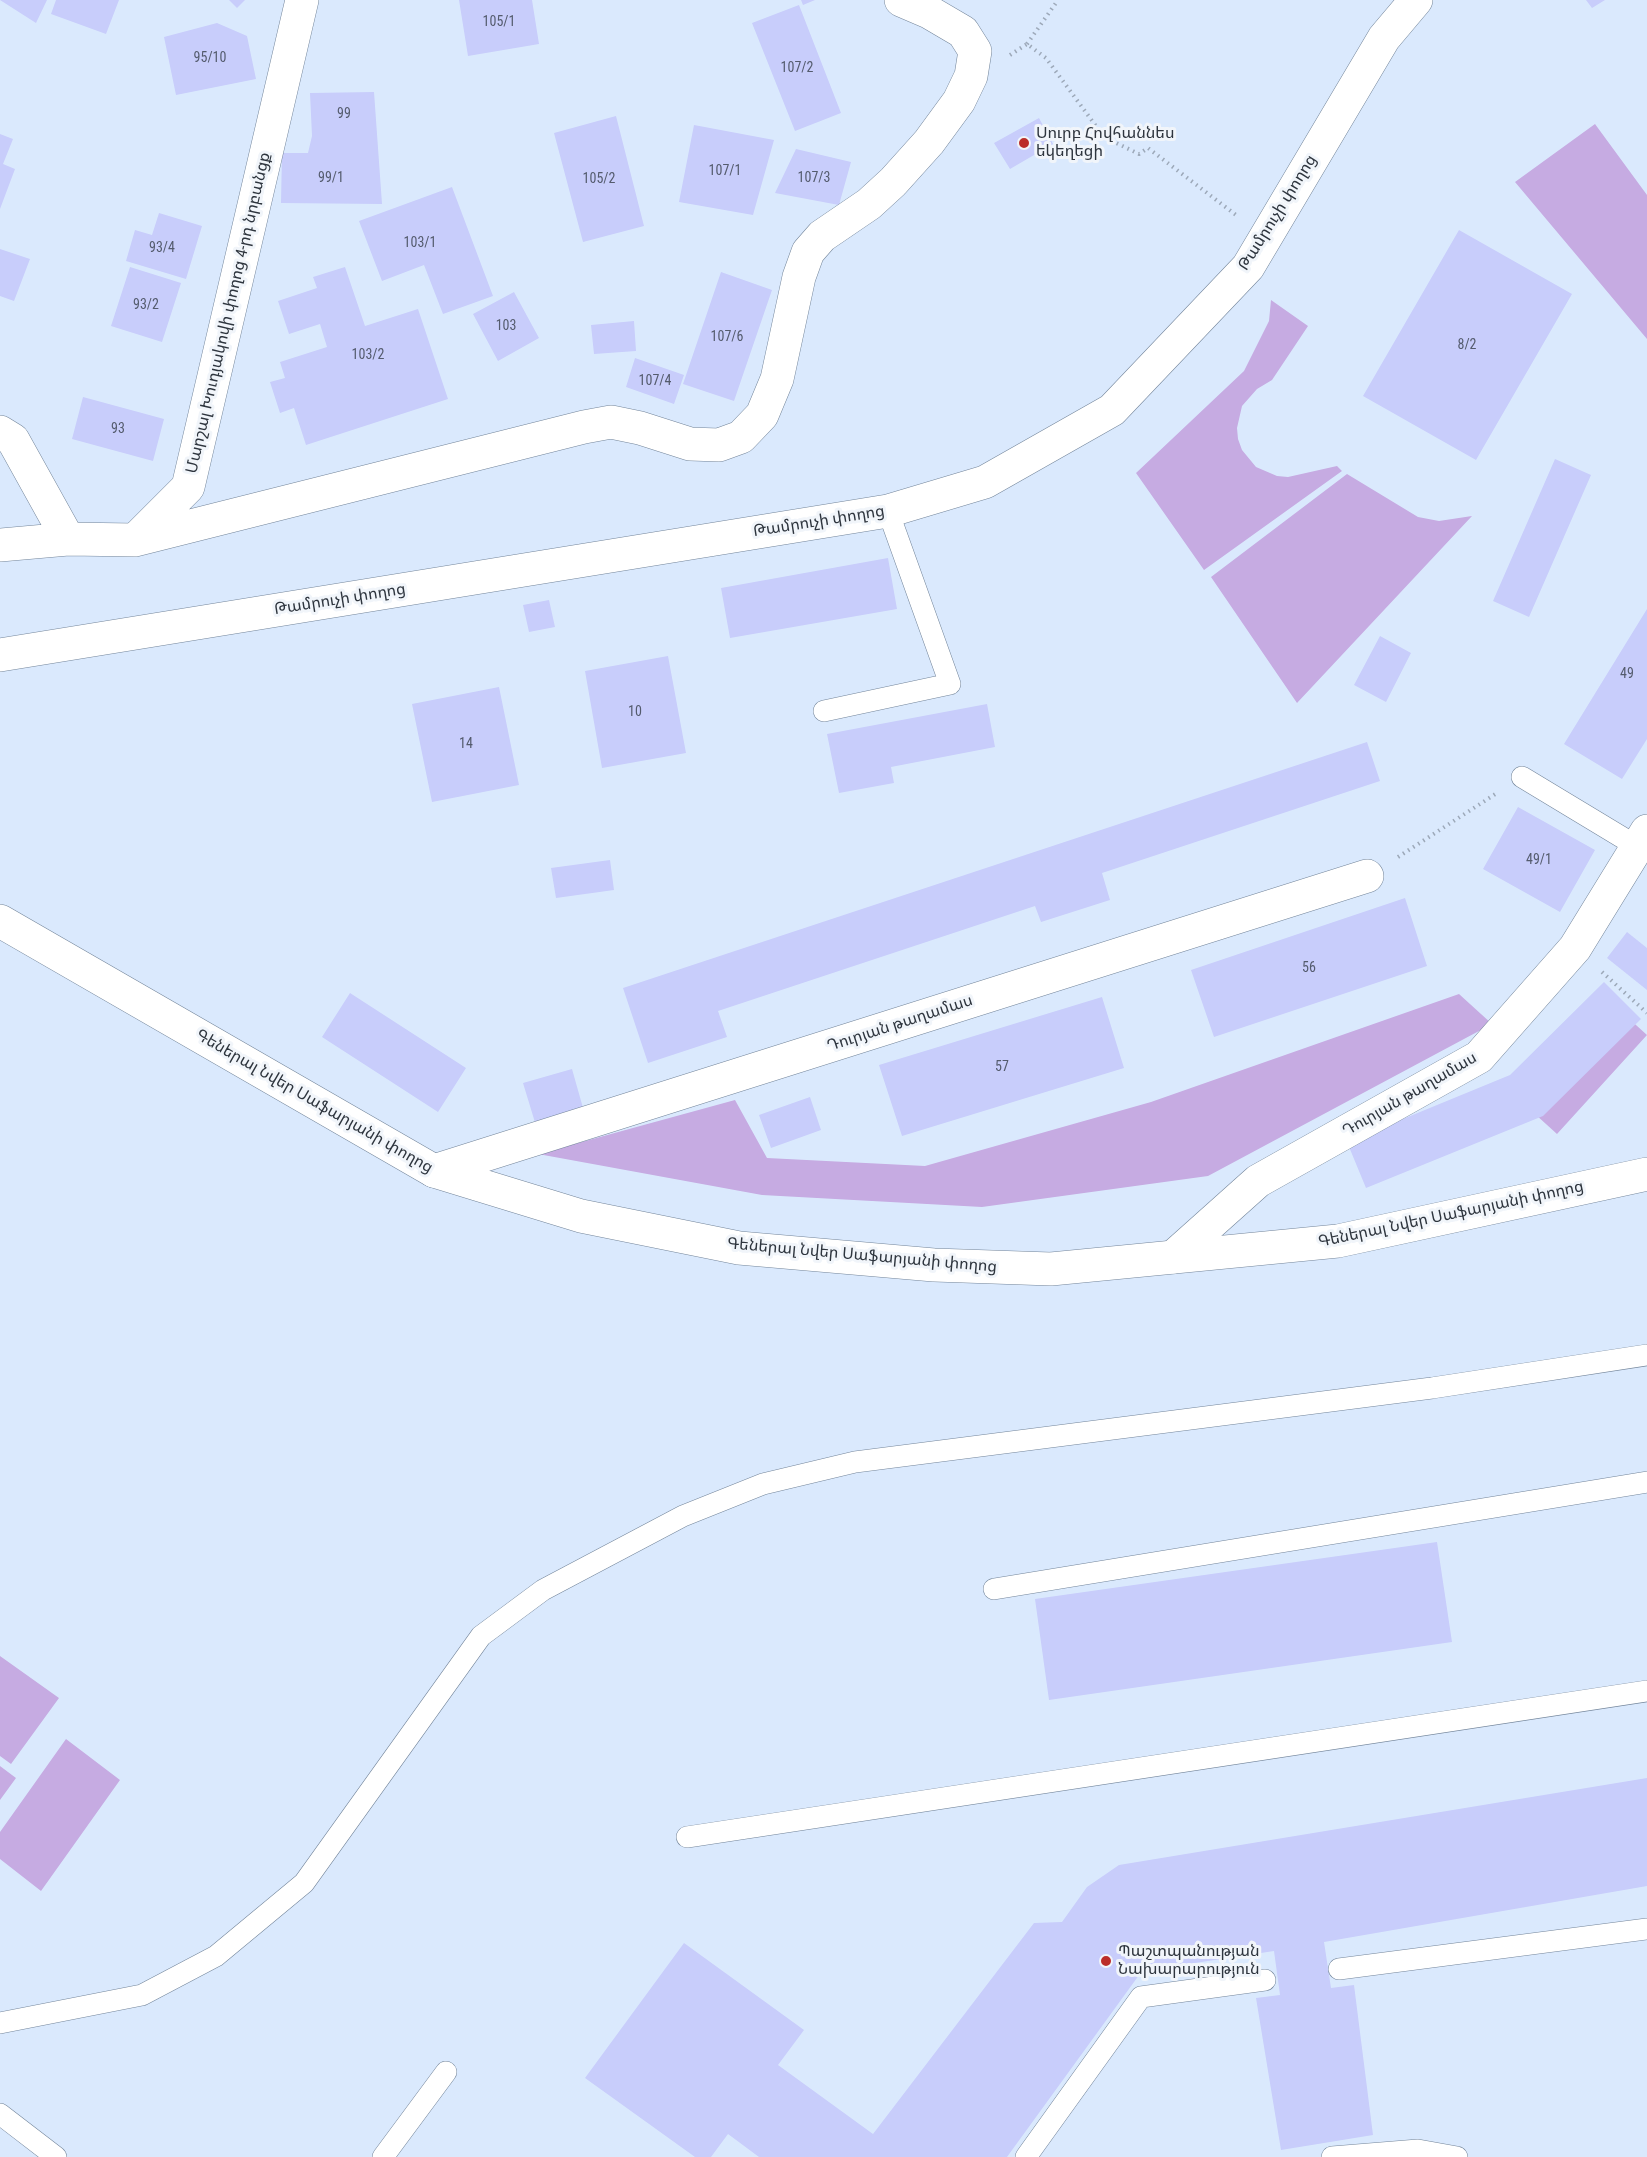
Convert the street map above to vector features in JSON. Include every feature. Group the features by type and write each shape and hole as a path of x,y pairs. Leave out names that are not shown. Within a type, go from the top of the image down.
{"street":[{"name":"Մարշալ Խուդյակովի փողոց 4-րդ նրբանցք","path":"135,540 188,487 302,0"},
{"path":"0,545 68,539 135,540 611,422 640,428 690,444 719,445 741,437 762,415 777,379 799,277 807,252 822,236 869,204 893,182 929,142 959,101 971,76 975,51 963,32 929,12 901,0"},
{"name":"Թամրուչի փողոց","path":"0,655 888,511 985,482 1112,410 1248,267 1384,38 1416,0"},
{"path":"0,432 13,440 68,539"},
{"name":"Դուրյան թաղամաս","path":"1173,1257 1258,1181 1479,1057 1575,948 1642,839"},
{"name":"Դուրյան թաղամաս","path":"434,1171 1367,876"},
{"name":"Գեներալ Նվեր Սաֆարյանի փողոց","path":"0,921 434,1171 581,1216 739,1248 934,1265 1051,1269 1338,1241 1647,1174"}],"lane":[{"path":"824,711 950,684 888,511"},
{"path":"1522,777 1642,839"},
{"path":"0,2023 142,1995 216,1956 304,1883 481,1636 543,1590 682,1516 763,1484 855,1462 1432,1388 1647,1355"},
{"path":"994,1589 1647,1482"},
{"path":"687,1838 1647,1691"},
{"path":"1339,1969 1647,1929"},
{"path":"1026,2157 1141,1997 1265,1980"},
{"path":"383,2157 446,2072"},
{"path":"0,2114 56,2157"},
{"path":"1332,2157 1418,2150 1456,2157"}],"path":[{"path":"971,76 1027,44 1058,0"},
{"path":"1027,44 1046,58 1104,136 1139,154 1148,148 1265,237"},
{"path":"1367,876 1522,777"},
{"path":"1575,948 1647,1013"}],"shaded area":[{"path":"1595,124 1647,195 1647,339 1515,182"},
{"path":"1271,300 1308,326 1272,380 1257,389 1242,406 1237,428 1242,450 1256,467 1277,476 1288,477 1337,466 1342,471 1204,570 1136,473 1244,371 1269,321"},
{"path":"1347,474 1418,517 1439,521 1472,516 1297,703 1211,577"},
{"path":"1459,994 1492,1024 1208,1176 982,1207 762,1195 538,1154 735,1100 767,1158 925,1166 1151,1102"},
{"path":"1604,996 1647,1035 1557,1134 1514,1095"},
{"path":"0,1656 59,1698 11,1764 0,1756"},
{"path":"66,1739 120,1780 41,1891 0,1859 0,1832"},
{"path":"0,1766 16,1778 0,1800"}],"building":[{"path":"0,0 47,0 36,23"},
{"path":"56,0 119,0 106,34 51,14"},
{"path":"229,0 245,0 237,8"},
{"path":"459,0 532,0 539,44 468,56"},
{"path":"801,0 815,0 803,5"},
{"path":"1586,0 1605,0 1592,8"},
{"path":"799,5 841,113 795,131 752,23"},
{"path":"217,23 247,36 256,79 176,95 164,37"},
{"path":"374,92 382,204 281,203 282,153 308,153 312,136 310,93"},
{"path":"616,116 644,226 583,242 554,133"},
{"name":"Սուրբ Հովհաննես եկեղեցի","path":"1039,118 1053,144 1010,169 994,143"},
{"path":"694,125 774,140 753,215 679,202"},
{"path":"0,134 13,139 3,164 15,169 0,209"},
{"path":"796,149 851,162 839,205 775,193"},
{"path":"452,187 493,296 443,314 424,265 382,281 359,221"},
{"path":"159,213 202,226 186,279 126,261 135,230 152,235"},
{"path":"1459,230 1572,294 1476,460 1363,396"},
{"path":"0,249 30,259 14,301 0,296"},
{"path":"130,267 181,283 162,342 111,326"},
{"path":"345,267 365,326 418,309 448,399 306,445 294,408 280,413 270,382 285,378 280,362 327,347 320,324 289,334 278,301 317,288 313,277"},
{"path":"721,272 772,290 734,401 683,384"},
{"path":"514,292 539,338 498,361 473,314"},
{"path":"634,321 636,351 594,354 591,325"},
{"path":"635,358 684,375 674,404 626,387"},
{"path":"83,397 164,419 153,461 72,439"},
{"path":"1555,459 1591,475 1529,617 1493,601"},
{"path":"888,558 897,609 730,638 721,588"},
{"path":"549,600 555,627 529,632 523,605"},
{"path":"1647,609 1647,739 1622,779 1564,744"},
{"path":"1380,636 1411,653 1386,702 1354,685"},
{"path":"668,656 686,753 602,768 585,671"},
{"path":"499,687 519,785 432,802 412,704"},
{"path":"987,704 995,747 891,767 894,783 839,793 827,734"},
{"path":"1367,742 1380,781 1102,873 1110,900 1041,922 1035,906 718,1011 727,1037 648,1063 623,988"},
{"path":"1518,807 1595,850 1560,912 1483,869"},
{"path":"610,860 614,890 556,898 551,868"},
{"path":"1405,898 1427,966 1214,1037 1191,970"},
{"path":"1627,932 1647,948 1647,990 1607,958"},
{"path":"1604,982 1641,1019 1543,1116 1366,1188 1347,1142 1510,1075"},
{"path":"350,993 466,1068 438,1112 322,1037"},
{"path":"1102,997 1124,1068 902,1136 879,1065"},
{"path":"572,1069 585,1115 537,1129 523,1083"},
{"path":"810,1097 821,1130 771,1148 759,1115"},
{"path":"1437,1542 1452,1642 1049,1700 1035,1599"},
{"name":"Պաշտպանության Նախարարություն","path":"1647,1778 1647,1886 1324,1942 1331,1988 1354,1985 1373,2135 1281,2150 1256,1998 1280,1995 1274,1951 1142,1971 1007,2157 759,2157 728,2134 711,2157 695,2157 585,2078 684,1943 804,2030 778,2065 873,2134 1034,1923 1062,1922 1087,1887 1119,1865"}],"place":[{"name":"Սուրբ Հովհաննես եկեղեցի","path":"1024,143"},
{"name":"Պաշտպանության Նախարարություն","path":"1106,1961"}]}
